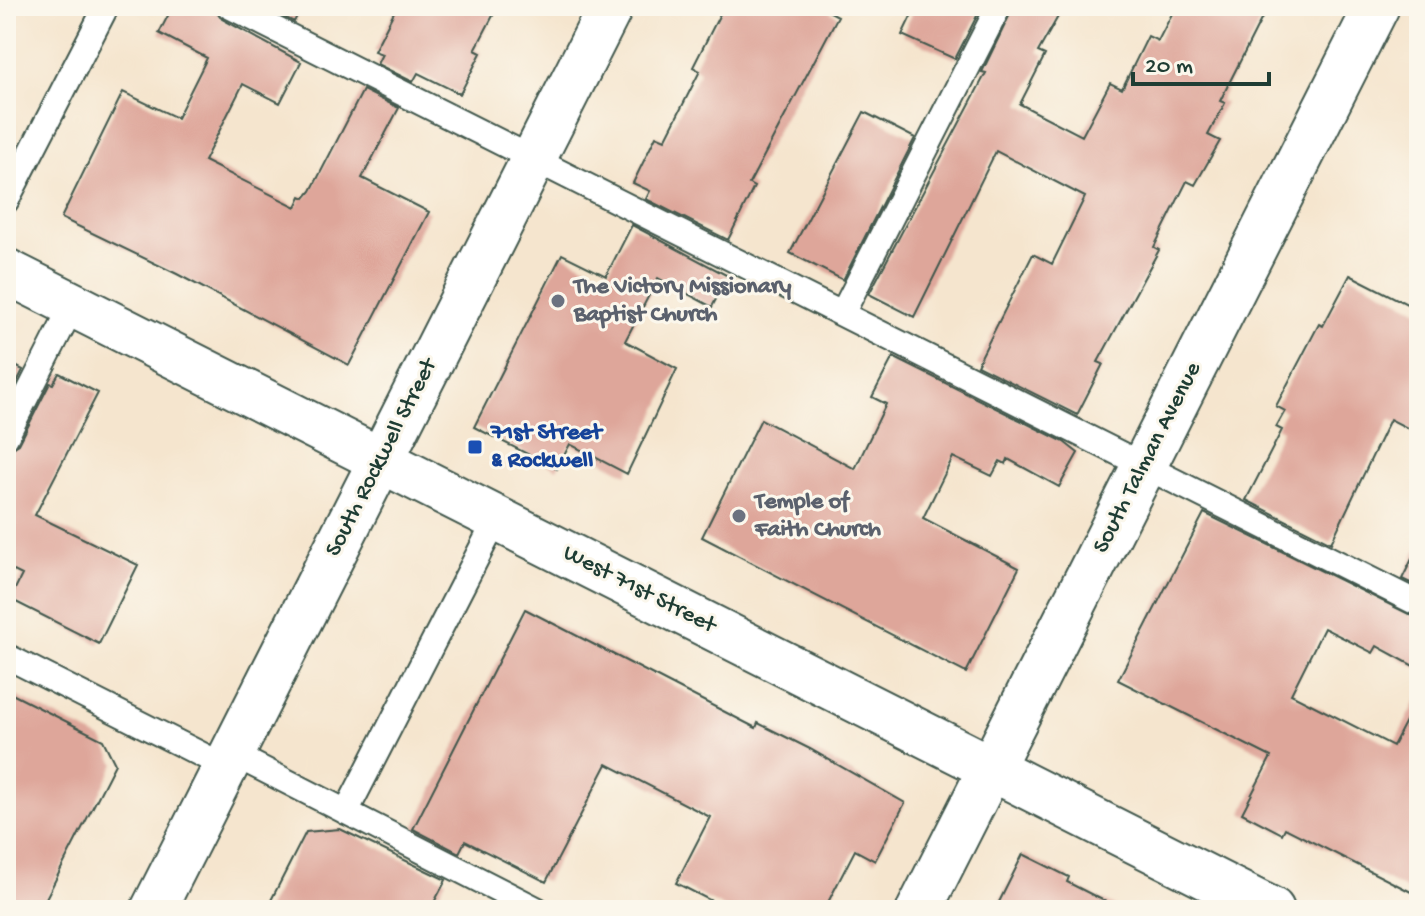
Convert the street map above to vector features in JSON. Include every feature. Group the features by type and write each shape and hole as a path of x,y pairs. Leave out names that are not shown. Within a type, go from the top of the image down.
{"street":[{"name":"South Rockwell Street","path":"153,910 611,6"},
{"name":"South Talman Avenue","path":"919,910 1377,6"},
{"name":"West 71st Street","path":"6,271 1272,910"}],"lane":[{"path":"230,6 1419,604"},
{"path":"842,314 999,6"},
{"path":"6,201 104,11"},
{"path":"6,437 73,305"},
{"path":"346,812 497,518"},
{"path":"6,656 229,761 346,812 538,910"}],"building":[{"path":"173,6 214,6 222,19 301,62 280,103 243,84 204,161 296,207 301,196 305,198 311,191 363,90 399,108 362,178 429,212 349,365 177,274 61,218 123,92 177,118 207,58 159,33"},
{"path":"262,6 302,6 294,22"},
{"path":"397,6 498,6 475,50 481,53 460,94 418,73 413,82 377,64 382,54 374,51"},
{"path":"724,6 819,6 838,16 749,184 754,187 728,240 646,199 650,191 633,183 656,136 665,140 700,71 693,67"},
{"path":"916,6 982,6 955,59 902,35"},
{"path":"1014,6 1064,6 1038,52 1045,55 1020,104 1082,136 1110,83 1122,89 1148,36 1158,41 1176,6 1268,6 1220,101 1225,103 1208,135 1220,141 1195,185 1187,181 1154,247 1159,250 1098,362 1103,364 1077,415 977,365 1033,254 1052,264 1085,197 996,151 914,317 869,294 986,73 982,72"},
{"path":"864,112 915,138 843,280 790,253"},
{"path":"632,225 728,276 712,307 658,278 625,341 677,369 627,474 570,444 557,469 474,427 562,254 606,276"},
{"path":"1350,275 1419,310 1419,434 1390,419 1331,543 1246,500 1282,430 1276,427 1285,411 1276,406 1319,324 1323,326"},
{"path":"893,357 1064,442 1078,453 1059,487 1008,459 1006,464 1000,461 992,476 953,457 923,518 1019,568 966,673 702,537 761,419 855,469 886,404 872,397"},
{"path":"6,361 23,370 6,404"},
{"path":"59,373 98,393 35,515 138,565 99,644 10,599 22,575 8,568 6,571 6,452 19,444 50,383 53,384"},
{"path":"1204,513 1419,619 1419,669 1377,646 1373,653 1324,628 1291,694 1393,746 1419,696 1419,896 1285,828 1282,834 1242,813 1271,757 1118,680"},
{"path":"1419,545 1419,587 1402,579"},
{"path":"525,609 756,728 758,723 810,749 905,803 875,861 855,850 824,910 729,910 676,883 710,817 607,764 546,882 465,841 459,853 413,829"},
{"path":"6,691 103,740 115,764 40,910 6,910"},
{"path":"340,829 446,880 430,910 266,910 306,832"},
{"path":"1023,854 1069,877 1067,882 1122,910 995,910"}],"place":[{"name":"The Victory Missionary Baptist Church","path":"558,301"},
{"name":"71st Street & Rockwell","path":"475,447"},
{"name":"Temple of Faith Church","path":"739,516"}]}
